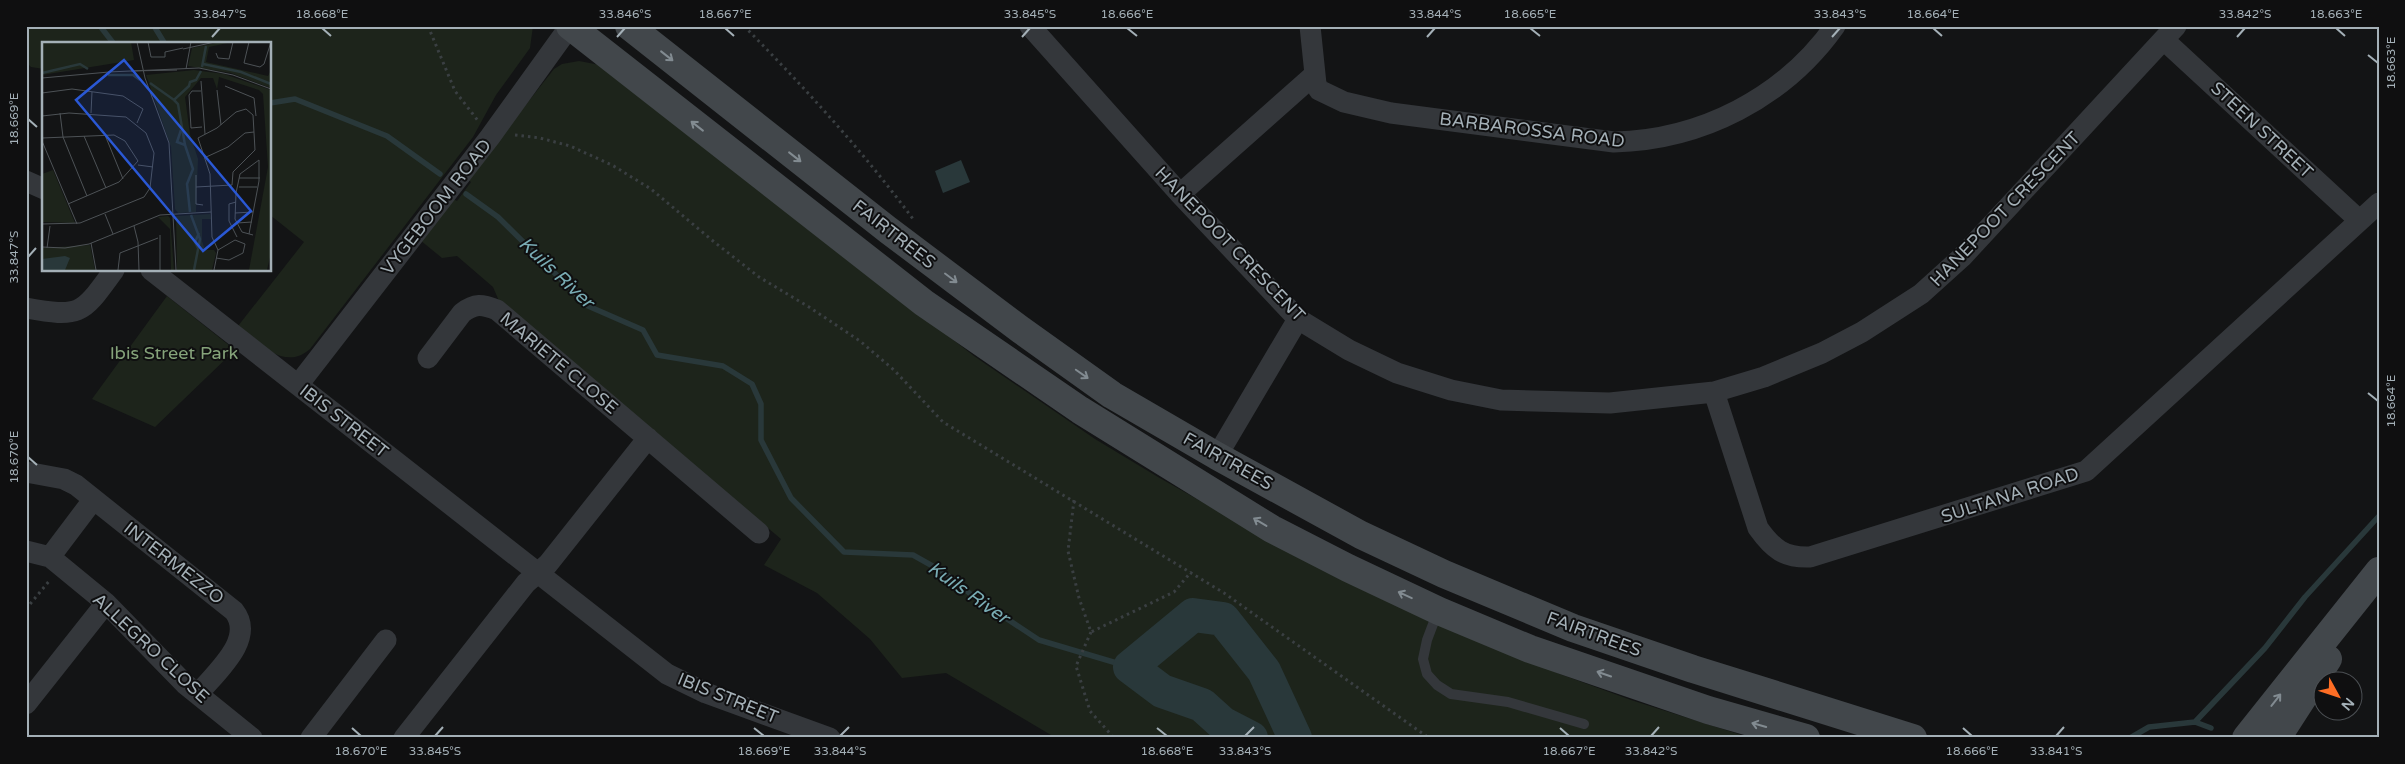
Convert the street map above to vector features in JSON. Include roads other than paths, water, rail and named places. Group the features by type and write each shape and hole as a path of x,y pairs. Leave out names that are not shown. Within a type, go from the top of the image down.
{"main road":[{"name":"FAIRTREES","path":"570,26 924,303 1080,410 1272,529 1348,568 1530,649 1708,710 1806,738"},
{"name":"FAIRTREES","path":"629,26 888,230 1021,330 1112,394 1217,456 1361,535 1444,574 1573,628 1693,669 1914,738"},
{"path":"2246,738 2379,570"},
{"path":"2277,738 2379,582"}],"street":[{"name":"VYGEBOOM ROAD","path":"298,384 490,137 570,26"},
{"name":"HANEPOOT CRESCENT","path":"1030,26 1180,194 1298,319 1348,350 1397,373 1451,390 1502,400 1610,403 1714,392 1764,377 1822,353 1862,332 1921,294 1962,257 2170,33"},
{"name":"BARBAROSSA ROAD","path":"1310,26 1314,75 1319,90 1344,102 1391,113 1536,134 1614,142 1639,142 1672,136 1717,122 1756,101 1806,64 1835,26"},
{"name":"STEEN STREET","path":"2170,33 2359,220"},
{"path":"1180,194 1314,75"},
{"path":"26,181 42,188"},
{"name":"SULTANA ROAD","path":"1714,392 1758,528 1768,542 1794,558 1810,558 2086,471 2379,203"},
{"path":"26,308 73,313 89,303 113,271"},
{"name":"IBIS STREET","path":"152,271 667,674 706,693 830,738"},
{"name":"MARIETE CLOSE","path":"428,358 462,313 474,305 484,304 497,310 759,533"},
{"path":"1217,456 1298,319"},
{"path":"404,738 526,583 548,564 648,438"},
{"name":"INTERMEZZO","path":"26,472 64,479 76,485 234,611 242,626 238,644 198,694"},
{"path":"55,561 93,500"},
{"name":"ALLEGRO CLOSE","path":"26,550 55,561 106,603 167,667 252,738"},
{"path":"26,704 106,603"},
{"path":"311,738 386,640"}],"lane":[{"path":"1439,610 1427,640 1423,659 1427,674 1437,685 1451,694 1508,702 1584,724"}],"waterway":[{"name":"Kuils River","path":"100,26 112,42"},
{"name":"Kuils River","path":"154,26 164,42"},
{"name":"Kuils River","path":"271,103 295,99 387,136 440,174"},
{"name":"Kuils River","path":"466,194 498,217 588,306 643,330 657,355 723,366 752,384 761,404 761,440 791,498 844,552 913,555 945,573 974,597 1039,640 1130,667"},
{"path":"2130,738 2149,727 2195,722 2265,648 2305,597 2379,516"},
{"name":"Kuils River","path":"1251,738 1222,723 1202,705 1162,691 1130,667 1193,615 1223,619 1264,671 1295,738"},
{"path":"2195,722 2211,728"}],"park label":[{"name":"Ibis Street Park","path":"174,353"}]}
